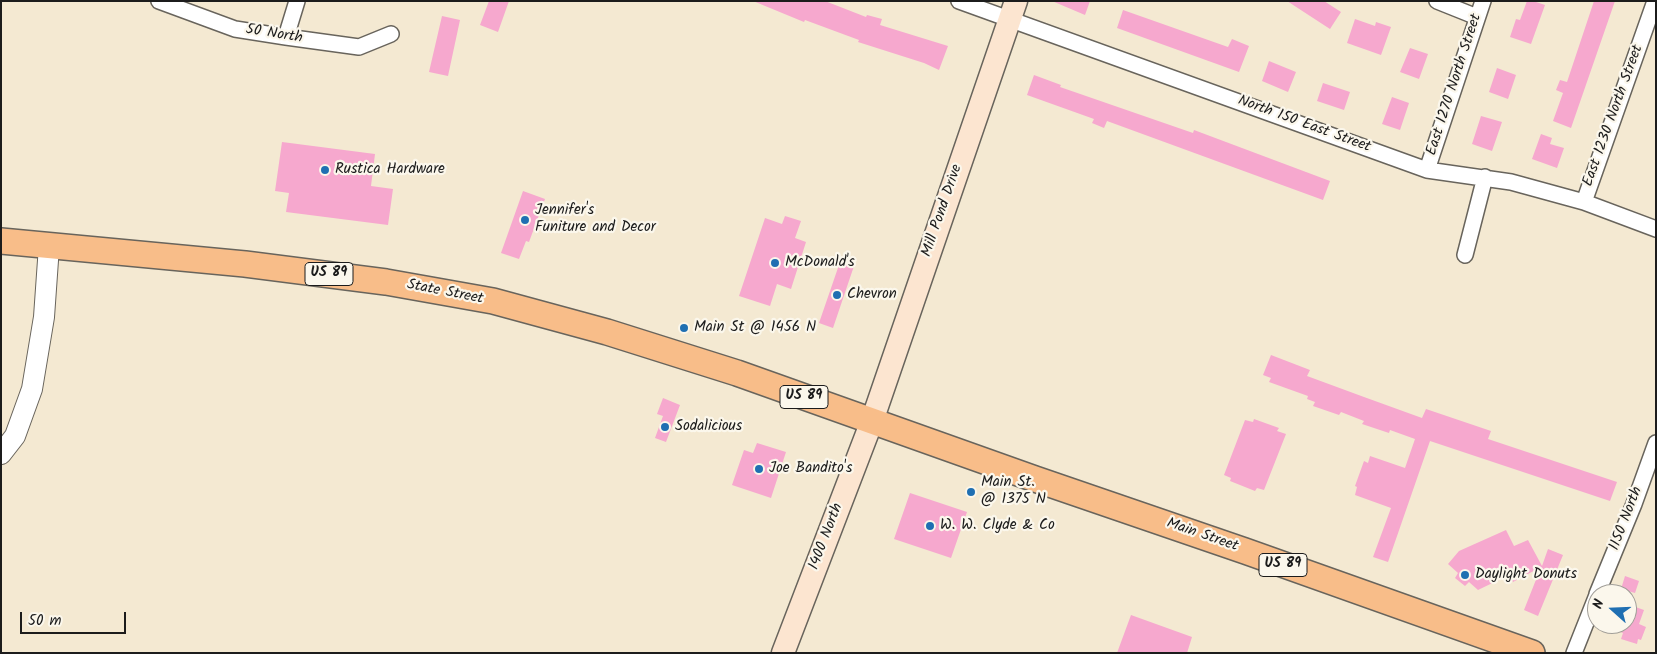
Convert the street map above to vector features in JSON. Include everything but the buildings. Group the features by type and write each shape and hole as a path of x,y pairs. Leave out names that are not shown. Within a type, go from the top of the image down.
{"main road":[{"name":"Mill Pond Drive","path":"872,421 1012,10"},
{"name":"State Street","path":"1,241 245,264 386,282 493,302 607,332 737,373 872,421"},
{"name":"1400 North","path":"783,653 872,421"},
{"name":"Main Street","path":"872,421 1532,653"}],"street":[{"name":"50 North","path":"159,1 234,29 286,37 358,47 391,34"},
{"path":"286,37 297,1"},
{"name":"North 150 East Street","path":"959,1 1012,10 1427,170 1511,182 1584,202 1656,229"},
{"path":"1437,1 1477,17"},
{"name":"East 1270 North Street","path":"1427,170 1482,1"},
{"name":"East 1230 North Street","path":"1584,202 1655,1"},
{"path":"1465,255 1484,177"},
{"path":"1,454 15,436 32,389 44,316 49,246"},
{"name":"1150 North","path":"1601,584 1656,443"},
{"name":"1150 North","path":"1574,653 1587,620"}],"place":[{"name":"Rustica Hardware","path":"325,170"},
{"name":"Jennifer's Funiture and Decor","path":"525,220"},
{"name":"McDonald's","path":"775,263"},
{"name":"Chevron","path":"837,295"},
{"name":"Main St @ 1456 N","path":"684,328"},
{"name":"Sodalicious","path":"665,427"},
{"name":"Joe Bandito's","path":"759,469"},
{"name":"Main St. @ 1375 N","path":"971,492"},
{"name":"W. W. Clyde & Co","path":"930,526"},
{"name":"Daylight Donuts","path":"1465,575"}]}
